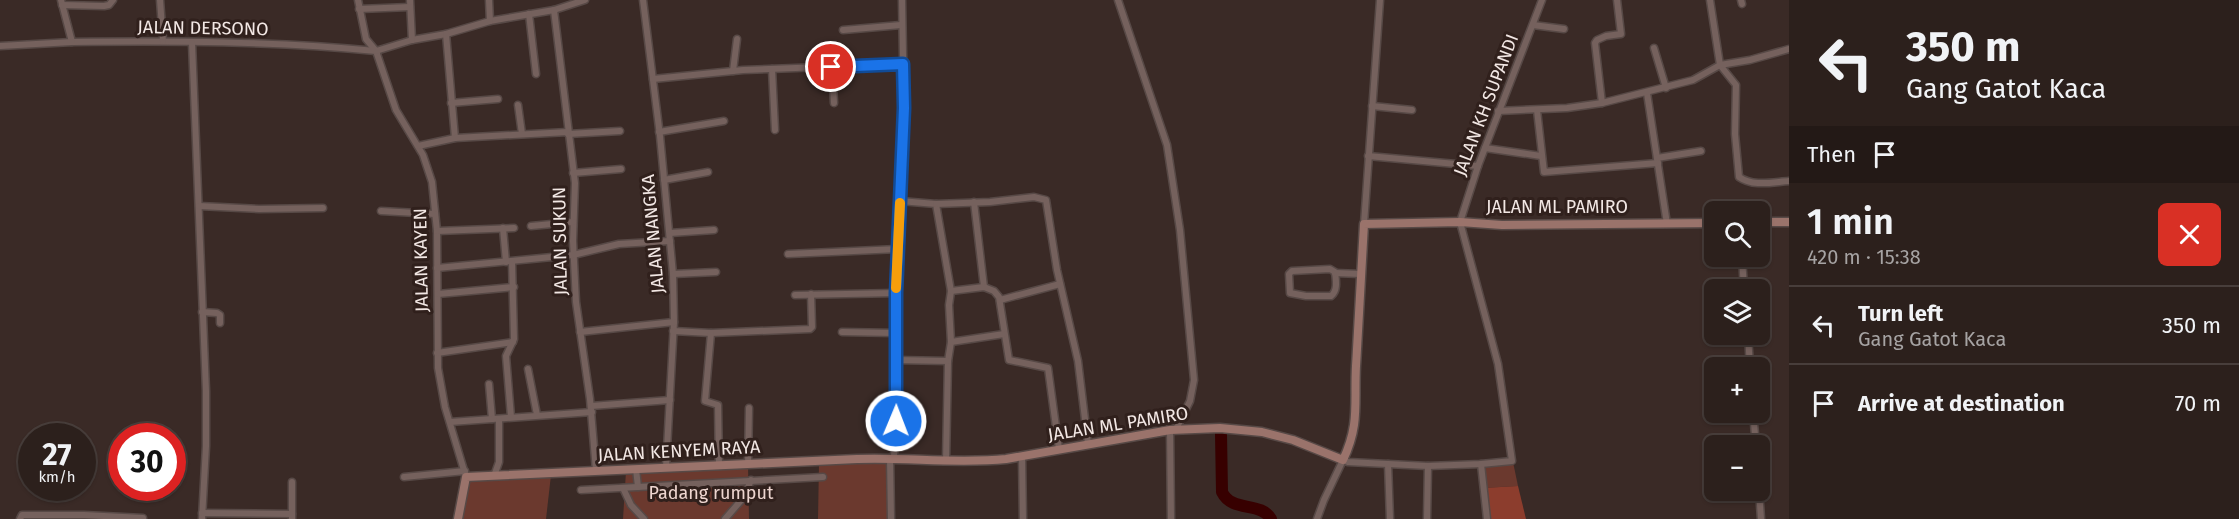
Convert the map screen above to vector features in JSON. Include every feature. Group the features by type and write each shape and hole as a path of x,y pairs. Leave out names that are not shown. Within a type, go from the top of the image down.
{"street":[{"path":"72,42 62,2 105,6 113,0"},
{"path":"160,0 163,41"},
{"path":"358,0 366,39 376,51 490,21 554,10 581,0"},
{"path":"489,0 490,21"},
{"name":"JALAN NANGKA","path":"643,0 673,274 674,322 666,467"},
{"path":"891,519 896,293 904,108 902,0"},
{"path":"1118,0 1167,146 1180,230 1194,380 1190,401 1173,429 1171,519"},
{"path":"1317,519 1352,443 1356,416 1361,274 1380,0"},
{"name":"JALAN KH SUPANDI","path":"1460,222 1498,111 1542,0"},
{"path":"1602,103 1595,43 1605,36 1622,34 1617,0"},
{"path":"1710,0 1720,65 1736,85 1735,134 1739,177 1753,183 1789,181"},
{"path":"359,9 410,3 412,40"},
{"name":"JALAN SUKUN","path":"554,10 575,191 573,255 596,471"},
{"path":"529,14 536,74"},
{"path":"843,30 901,25"},
{"path":"1533,25 1564,29"},
{"path":"446,34 455,138"},
{"path":"733,71 737,39"},
{"name":"JALAN DERSONO","path":"0,46 163,41 275,44 376,51"},
{"path":"192,43 207,424 202,516 292,516 292,483"},
{"path":"1654,48 1666,88"},
{"path":"1498,111 1537,110 1602,103 1693,80 1720,65 1750,60 1789,49"},
{"name":"JALAN KAYEN","path":"376,51 396,110 430,171 437,231 437,353 442,392 465,474"},
{"path":"653,79 733,71 903,64"},
{"path":"831,67 834,103"},
{"path":"772,69 775,130"},
{"path":"1647,93 1667,224"},
{"path":"451,103 498,99"},
{"path":"518,105 522,134"},
{"path":"1372,106 1412,110"},
{"path":"1537,110 1542,170 1546,172 1658,160 1701,151"},
{"path":"659,132 724,121"},
{"path":"418,146 455,138 620,131"},
{"path":"1485,148 1541,156"},
{"path":"1368,156 1478,166"},
{"path":"573,173 621,169"},
{"path":"664,180 708,172"},
{"path":"900,201 936,204 1034,196 1045,199 1060,284 1078,361 1088,444"},
{"path":"974,202 984,287"},
{"path":"936,204 951,291 946,461"},
{"path":"199,206 259,209 323,208"},
{"path":"381,211 435,214"},
{"path":"531,226 573,222"},
{"path":"1343,460 1428,466 1512,460 1498,364 1460,222"},
{"path":"1770,222 1789,222"},
{"name":"JALAN ML PAMIRO","path":"1364,224 1704,223"},
{"path":"502,228 513,287 513,342 506,357 511,417"},
{"path":"437,231 514,228"},
{"path":"670,233 714,230"},
{"path":"438,268 573,255 619,244 670,241"},
{"path":"788,254 898,249"},
{"path":"1335,273 1335,291 1331,296 1293,295 1289,291 1289,274 1294,270 1330,269 1335,273 1361,274"},
{"path":"673,274 716,272"},
{"path":"1000,300 1060,284"},
{"path":"438,294 513,287"},
{"path":"951,291 984,287 994,291 1000,300 1009,360 1048,368 1059,449"},
{"path":"795,295 896,293"},
{"path":"673,331 711,333 810,329 812,327 812,294"},
{"path":"202,312 217,313 220,315 220,323"},
{"path":"580,332 674,322"},
{"path":"711,333 705,401 718,405 723,465 728,481"},
{"path":"842,333 895,333"},
{"path":"951,342 1004,334"},
{"path":"437,353 513,342"},
{"path":"896,360 948,361"},
{"path":"528,369 537,415"},
{"path":"489,384 499,462 494,476"},
{"path":"450,422 670,400"},
{"path":"748,464 749,408"},
{"name":"JALAN ML PAMIRO","path":"892,458 984,461 1173,429 1245,429 1293,440 1343,460"},
{"path":"1022,456 1023,519"},
{"name":"JALAN KENYEM RAYA","path":"465,474 494,476 892,458"},
{"path":"1388,464 1390,519"},
{"path":"1481,464 1487,519"},
{"path":"1427,519 1428,466"},
{"path":"636,469 638,488"},
{"path":"404,477 465,474 458,519"},
{"path":"581,490 823,477"},
{"path":"725,519 744,497 751,480"},
{"path":"623,488 631,505 644,519"},
{"path":"1760,501 1761,519"},
{"path":"20,519 22,515 143,518"}],"green space":[{"name":"Padang rumput","path":"892,458 890,519 818,519 819,463"},
{"path":"1513,462 1518,486 1483,488 1481,466"},
{"name":"Padang rumput","path":"748,465 749,519 623,519 626,471"},
{"path":"551,475 546,519 456,519 461,479"}],"shaded area":[{"path":"1518,486 1526,519 1487,519 1483,488"}],"waterway":[{"path":"1221,434 1222,492 1232,503 1261,510 1271,519"}],"slow traffic":[{"path":"896,288 900,203"}],"route":[{"path":"831,67 903,64 903,156 895,333 896,421"}]}
